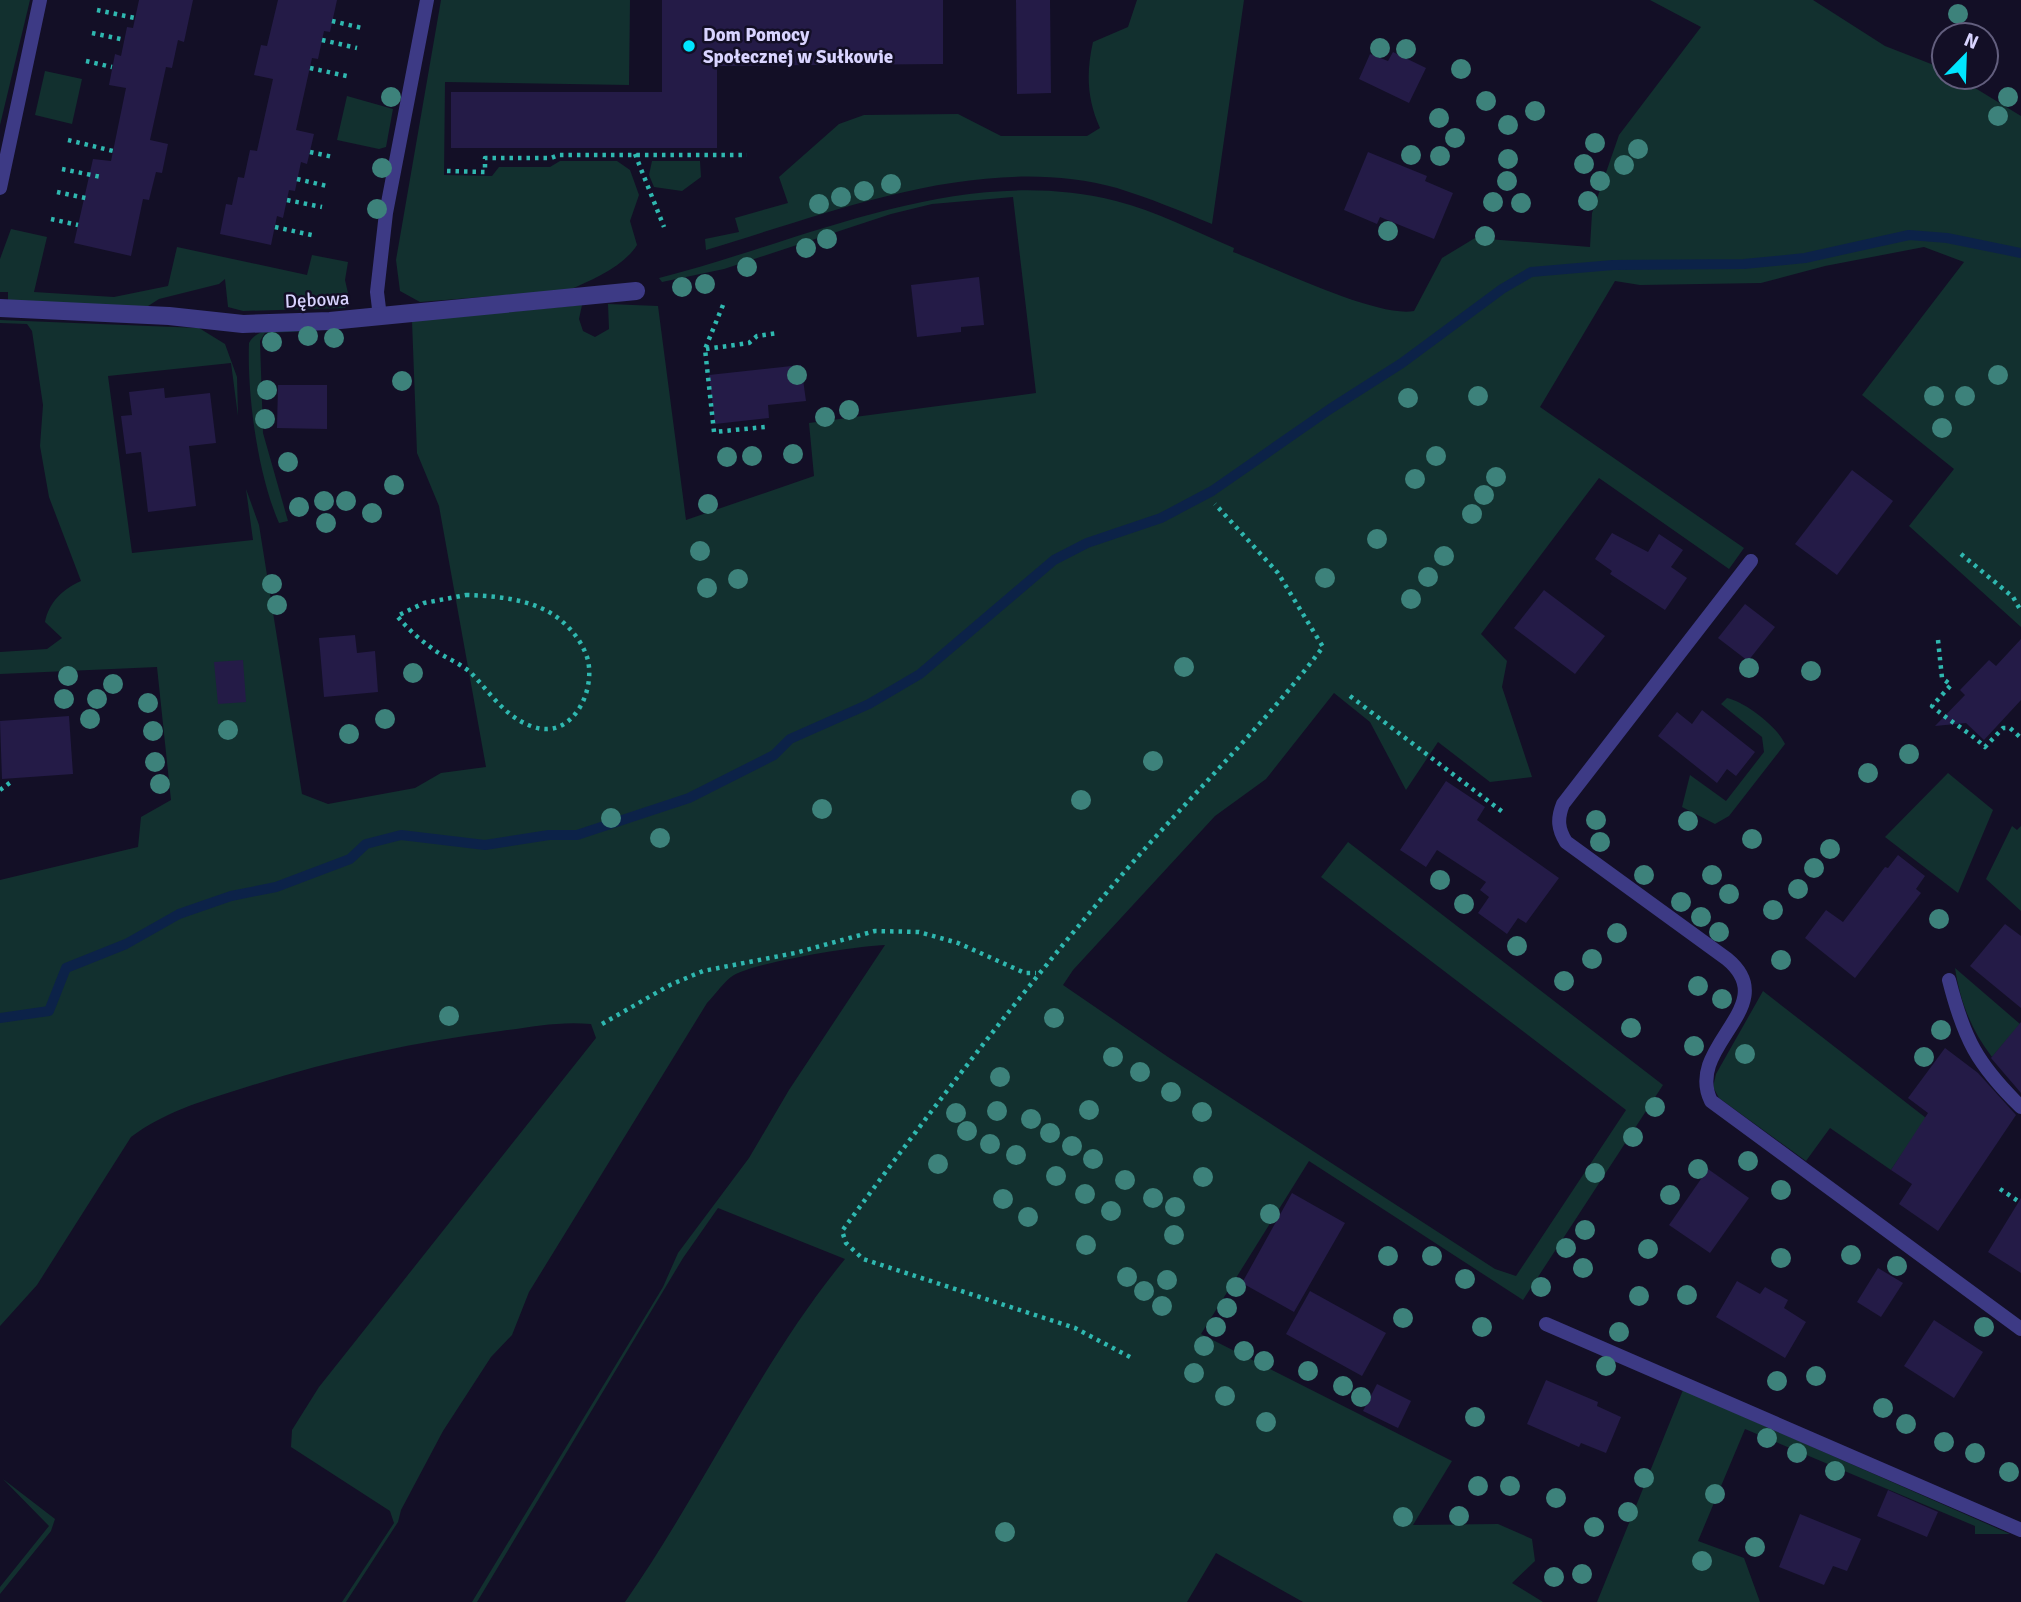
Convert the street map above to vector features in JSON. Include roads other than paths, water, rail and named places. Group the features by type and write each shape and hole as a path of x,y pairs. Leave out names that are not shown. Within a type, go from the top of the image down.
{"street":[{"name":"Dębowa","path":"0,308 169,316 243,324 380,317 636,291"}],"lane":[{"path":"0,188 40,0"},
{"path":"380,317 377,292 386,213 427,0"},
{"path":"1751,561 1563,804 1559,814 1560,832 1566,842 1727,959 1745,977 1748,987 1745,1000 1710,1063 1706,1077 1705,1089 1711,1101 2021,1329"},
{"path":"1949,981 1962,1029 2000,1086 2021,1107"},
{"path":"1546,1324 2021,1530"}],"waterway":[{"path":"0,1018 49,1011 66,968 126,944 179,914 231,896 276,887 350,859 366,844 401,835 485,845 549,835 577,835 689,798 774,755 790,739 869,704 920,674 1054,560 1087,543 1161,518 1212,491 1402,363 1502,289 1531,272 1613,265 1744,264 1805,258 1909,235 1947,238 2021,253"}],"place":[{"name":"Dom Pomocy Społecznej w Sułkowie","path":"689,46"}]}
